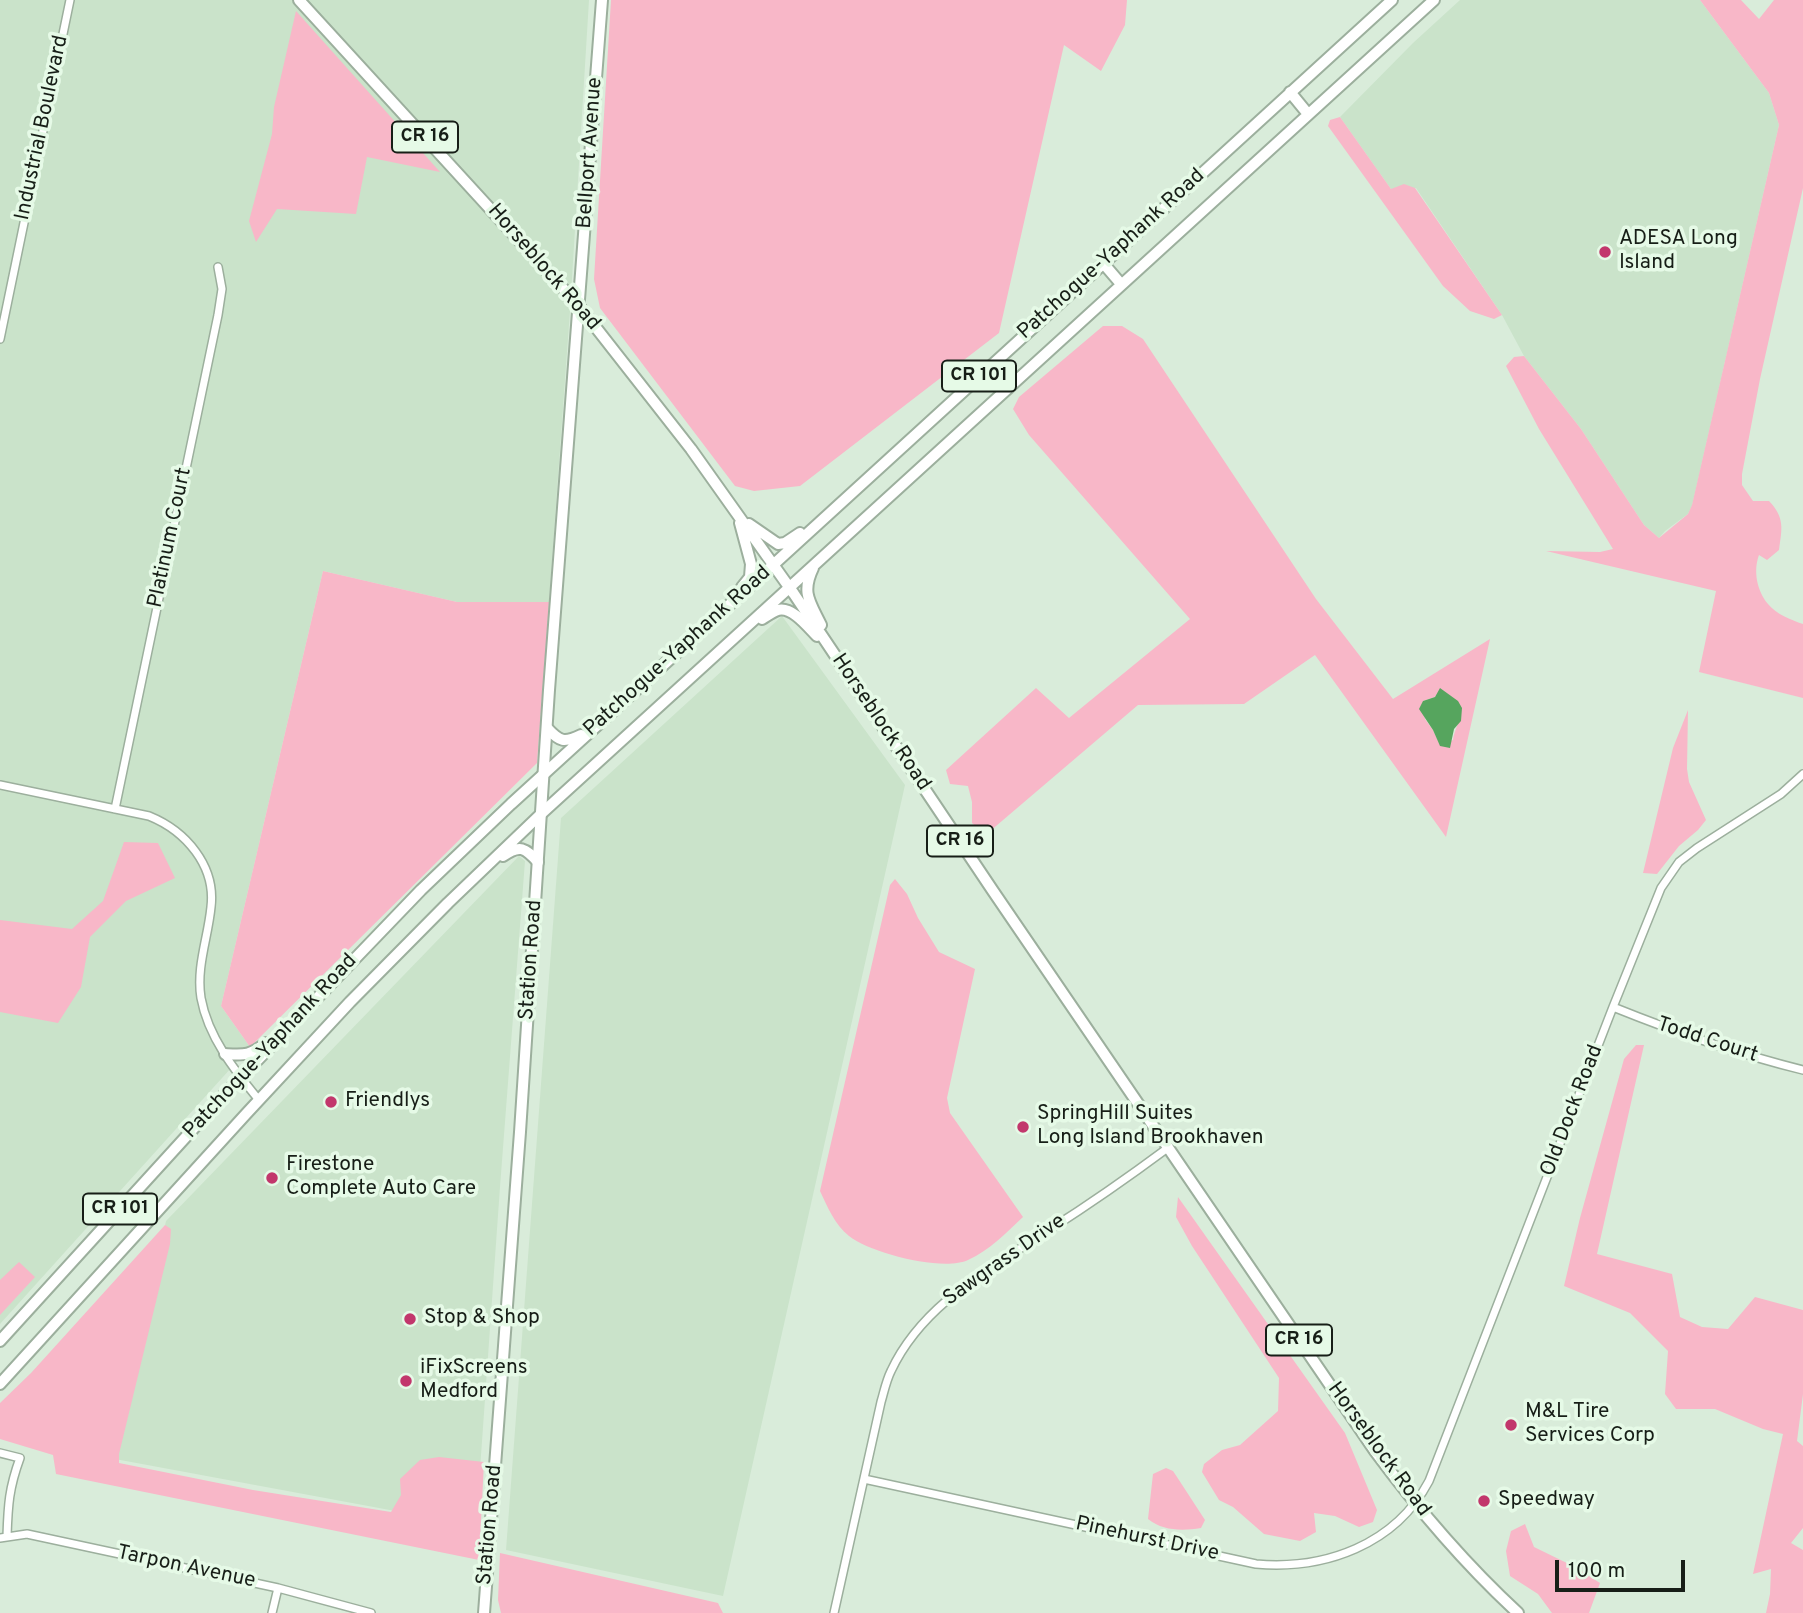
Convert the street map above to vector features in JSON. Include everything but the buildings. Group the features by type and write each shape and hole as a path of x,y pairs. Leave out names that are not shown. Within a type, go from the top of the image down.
{"main road":[{"name":"Horseblock Road","path":"299,0 579,306 678,432 789,587 1354,1421 1415,1503 1479,1575 1518,1613"},
{"name":"Bellport Avenue","path":"579,306 602,0"},
{"name":"Patchogue-Yaphank Road","path":"0,1341 240,1078 421,890 590,731 1392,0"},
{"name":"Patchogue-Yaphank Road","path":"0,1384 259,1100 448,903 542,813 1434,0"},
{"path":"1290,92 1308,114"},
{"path":"1103,263 1121,284"},
{"name":"Station Road","path":"484,1613 579,306"},
{"path":"739,516 769,539 782,544 824,519"},
{"path":"733,601 750,577 751,569 739,516"},
{"path":"816,563 806,588 832,650"},
{"path":"736,636 775,611 783,609 792,612 832,650"},
{"path":"547,728 557,738 566,741 590,731"},
{"path":"473,879 512,850 527,850 538,862"},
{"path":"225,1054 251,1054 293,1022"}],"street":[{"name":"Industrial Boulevard","path":"0,339 69,0"},
{"name":"Platinum Court","path":"115,809 218,315 222,289 218,267"},
{"name":"Old Dock Road","path":"1415,1503 1429,1481 1660,890 1679,862 1781,794 1803,774"},
{"path":"0,785 149,816 167,825 190,844 201,859 212,896 201,965 201,997 205,1014 240,1078 259,1100"},
{"name":"Todd Court","path":"1613,1007 1751,1057 1803,1070"},
{"name":"Sawgrass Drive","path":"834,1613 881,1402 890,1372 919,1326 965,1286 1063,1222 1169,1147"},
{"path":"0,1453 20,1458 11,1483 3,1537"},
{"name":"Pinehurst Drive","path":"864,1479 1271,1565 1307,1563 1356,1549 1379,1535 1415,1503"},
{"name":"Tarpon Avenue","path":"3,1537 27,1534 278,1588 370,1613"},
{"path":"272,1613 278,1588"}],"shaded area":[{"path":"0,0 589,0 549,602 457,602 323,571 221,1006 250,1047 0,1324"},
{"path":"611,0 1127,0 1125,25 1101,71 1064,45 999,333 800,486 754,491 735,486 600,308 594,279"},
{"name":"ADESA Long Island","path":"1460,0 1700,0 1769,93 1779,125 1692,506 1688,514 1659,538 1644,525 1581,429 1524,356 1502,315 1416,188 1391,189 1340,117"},
{"path":"1700,0 1741,0 1759,19 1774,0 1803,0 1803,188 1760,379 1742,485 1753,501 1769,501 1780,518 1779,550 1767,560 1759,555 1757,581 1771,608 1803,624 1803,698 1699,672 1716,591 1546,551 1600,552 1613,549 1539,429 1506,366 1514,357 1524,356 1581,429 1644,525 1659,538 1688,514 1779,125 1769,93"},
{"path":"296,11 440,172 367,157 356,214 277,209 256,242 249,221 272,134 274,107"},
{"path":"1340,117 1391,189 1404,184 1415,188 1502,315 1494,319 1470,311 1443,286 1328,126 1330,120"},
{"path":"1103,326 1122,326 1143,339 1316,599 1393,699 1490,639 1446,837 1315,655 1244,704 1138,705 989,832 981,831 972,823 972,802 968,786 950,784 946,770 1036,688 1069,718 1190,619 1029,435 1013,409 1019,397","holes":["1441,689 1458,705 1460,714 1453,740 1440,745 1425,719 1423,701 1435,697"]},
{"path":"323,571 457,602 549,602 537,763 250,1047 221,1006"},
{"path":"782,616 905,785 723,1596 506,1550 561,818"},
{"path":"1440,688 1458,701 1462,708 1461,721 1454,729 1450,748 1440,746 1419,709 1423,701 1435,697"},
{"path":"1688,710 1689,782 1706,820 1679,846 1657,874 1643,873 1673,748"},
{"path":"124,842 158,843 175,878 126,901 90,937 81,987 58,1023 0,1012 0,920 72,929 103,901"},
{"path":"519,856 525,861 476,1526 115,1459 166,1221"},
{"path":"895,879 907,894 939,952 975,969 947,1098 950,1113 1023,1217 983,1251 957,1263 942,1264 907,1259 859,1242 840,1226 820,1191 890,885"},
{"path":"1636,1045 1644,1045 1597,1254 1672,1274 1680,1317 1702,1327 1728,1329 1755,1297 1803,1310 1803,1394 1797,1441 1803,1446 1803,1528 1791,1543 1803,1550 1803,1613 1766,1613 1771,1569 1753,1574 1783,1434 1763,1429 1715,1409 1676,1409 1665,1394 1668,1351 1630,1313 1564,1286 1624,1059"},
{"path":"1178,1197 1345,1433 1377,1510 1373,1522 1359,1527 1335,1516 1314,1513 1316,1532 1300,1541 1264,1534 1233,1507 1219,1500 1202,1472 1204,1464 1222,1450 1240,1445 1278,1411 1279,1378 1192,1246 1176,1217"},
{"path":"165,1225 171,1229 170,1244 119,1463 253,1490 391,1512 401,1495 400,1479 420,1460 439,1457 484,1462 479,1560 56,1474 53,1455 0,1439 0,1403 31,1373"},
{"path":"19,1262 35,1277 0,1315 0,1280"},
{"path":"1166,1468 1173,1471 1205,1520 1201,1528 1173,1529 1148,1519 1153,1474"},
{"path":"1525,1524 1534,1547 1600,1583 1589,1613 1552,1613 1538,1594 1510,1576 1506,1551 1511,1531"},
{"path":"500,1553 718,1603 723,1613 501,1613 498,1600"}],"place":[{"name":"ADESA Long Island","path":"1605,252"},
{"name":"Friendlys","path":"331,1102"},
{"name":"SpringHill Suites Long Island Brookhaven","path":"1023,1127"},
{"name":"Firestone Complete Auto Care","path":"272,1178"},
{"name":"Stop & Shop","path":"410,1319"},
{"name":"iFixScreens Medford","path":"406,1381"},
{"name":"M&L Tire Services Corp","path":"1511,1425"},
{"name":"Speedway","path":"1484,1501"}]}
